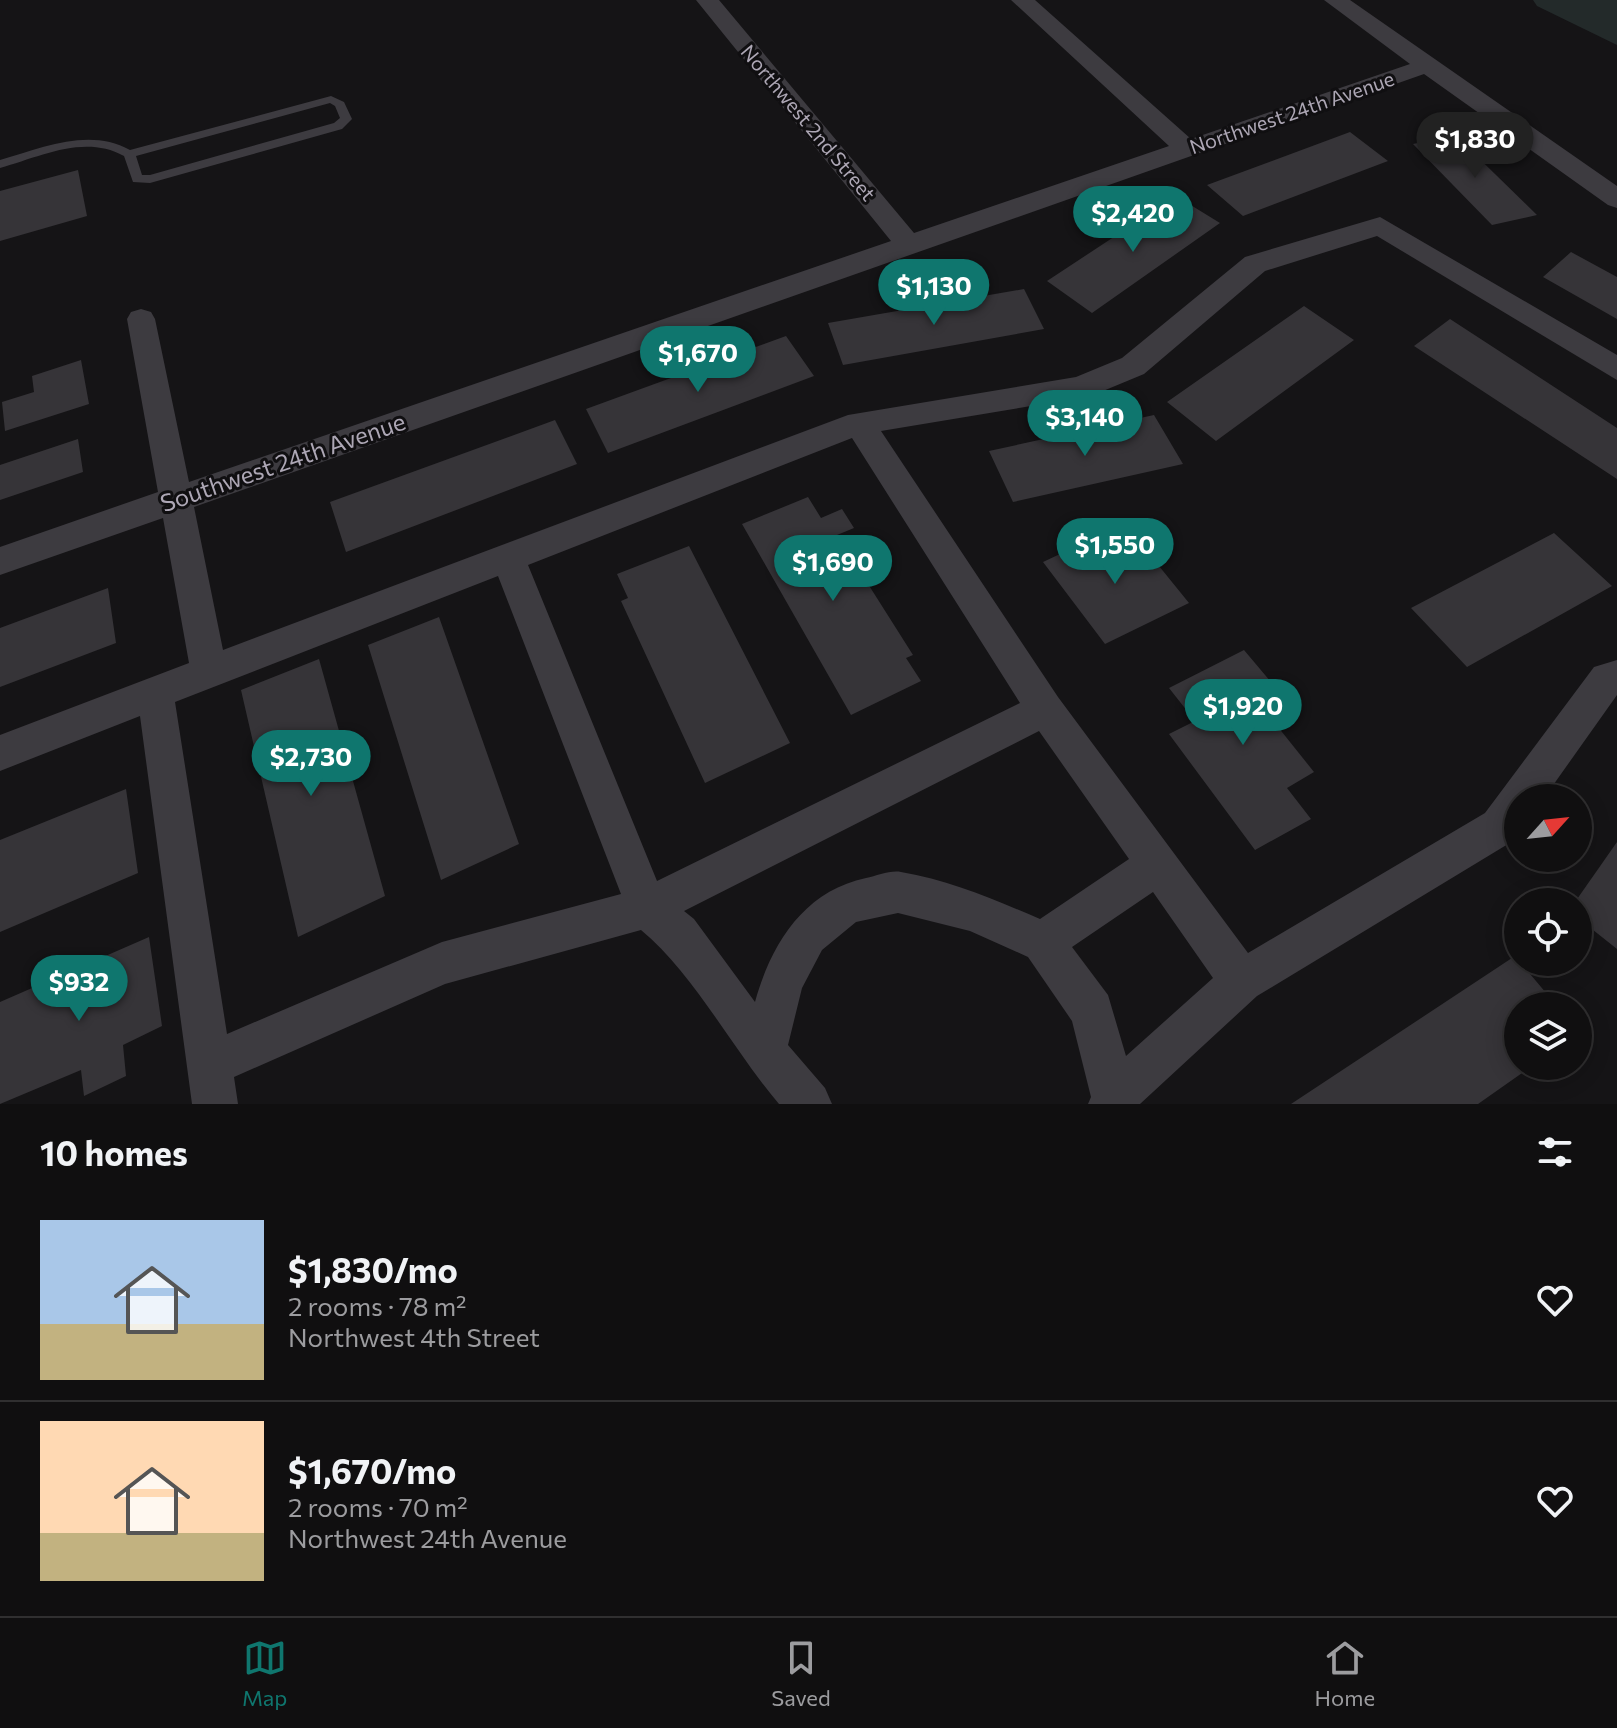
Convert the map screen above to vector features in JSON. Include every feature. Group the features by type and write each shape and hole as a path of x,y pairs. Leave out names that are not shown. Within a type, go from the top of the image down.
{"street":[{"name":"Northwest 2nd Street","path":"707,0 909,245"},
{"path":"1022,0 1187,149"},
{"path":"1335,0 1617,199"},
{"name":"Northwest 24th Avenue","path":"566,367 1428,65"},
{"path":"0,753 859,423 1080,388 1133,366 1255,264 1380,226 1617,369"},
{"path":"141,319 209,672"},
{"name":"Southwest 24th Avenue","path":"0,561 566,367"},
{"path":"859,423 1045,709 1242,981"},
{"path":"507,556 647,908 679,934 764,1052 809,1104"},
{"path":"1530,784 1607,679 1617,677"},
{"path":"155,693 212,1084 442,963 647,908 1045,709"},
{"path":"764,1052 782,982 807,935 846,903 898,892 972,911 1043,942 1092,1011 1112,1100 1242,981 1499,827 1504,820"},
{"path":"1043,942 1158,864"}],"lane":[{"path":"0,164 87,142 108,142 129,154 137,179 150,179 338,126 346,119 340,104 331,99 129,154"}],"shaded area":[{"path":"1533,0 1617,0 1617,45 1537,6"}],"building":[{"path":"1350,132 1388,161 1243,216 1207,185"},
{"path":"1455,135 1537,215 1492,225 1413,144"},
{"path":"78,170 87,216 0,241 0,191"},
{"path":"1176,196 1220,223 1092,313 1047,281"},
{"path":"1571,252 1617,277 1617,319 1543,277"},
{"path":"1024,289 1044,329 843,365 828,323"},
{"path":"1304,306 1354,340 1216,441 1167,402"},
{"path":"1450,319 1617,428 1617,479 1414,346"},
{"path":"786,336 814,376 608,453 586,409"},
{"path":"81,360 89,404 5,431 2,402 34,392 32,376"},
{"path":"1154,415 1183,464 1013,502 989,451"},
{"path":"555,420 577,464 346,552 330,502"},
{"path":"78,439 83,472 0,500 0,465"},
{"path":"808,497 821,518 842,509 854,528 837,535 913,655 906,658 921,681 851,715 742,524"},
{"path":"1109,531 1131,558 1146,550 1189,603 1105,644 1043,562"},
{"path":"1554,533 1612,586 1467,667 1411,608"},
{"path":"689,546 790,743 705,783 621,601 628,598 617,574"},
{"path":"108,588 116,643 0,687 0,628"},
{"path":"439,617 519,844 441,880 368,645"},
{"path":"1244,650 1291,706 1270,717 1314,772 1287,788 1311,819 1255,850 1169,734 1195,721 1169,688"},
{"path":"319,659 385,896 298,937 241,690"},
{"path":"126,789 138,873 0,932 0,840"},
{"path":"1617,842 1617,949 1592,929 1592,888 1585,888"},
{"path":"149,937 162,1026 123,1045 126,1076 84,1096 81,1070 0,1104 0,1002"},
{"path":"1504,963 1504,976 1532,976 1545,992 1504,992 1504,1080 1512,1080 1478,1104 1291,1104"}]}
